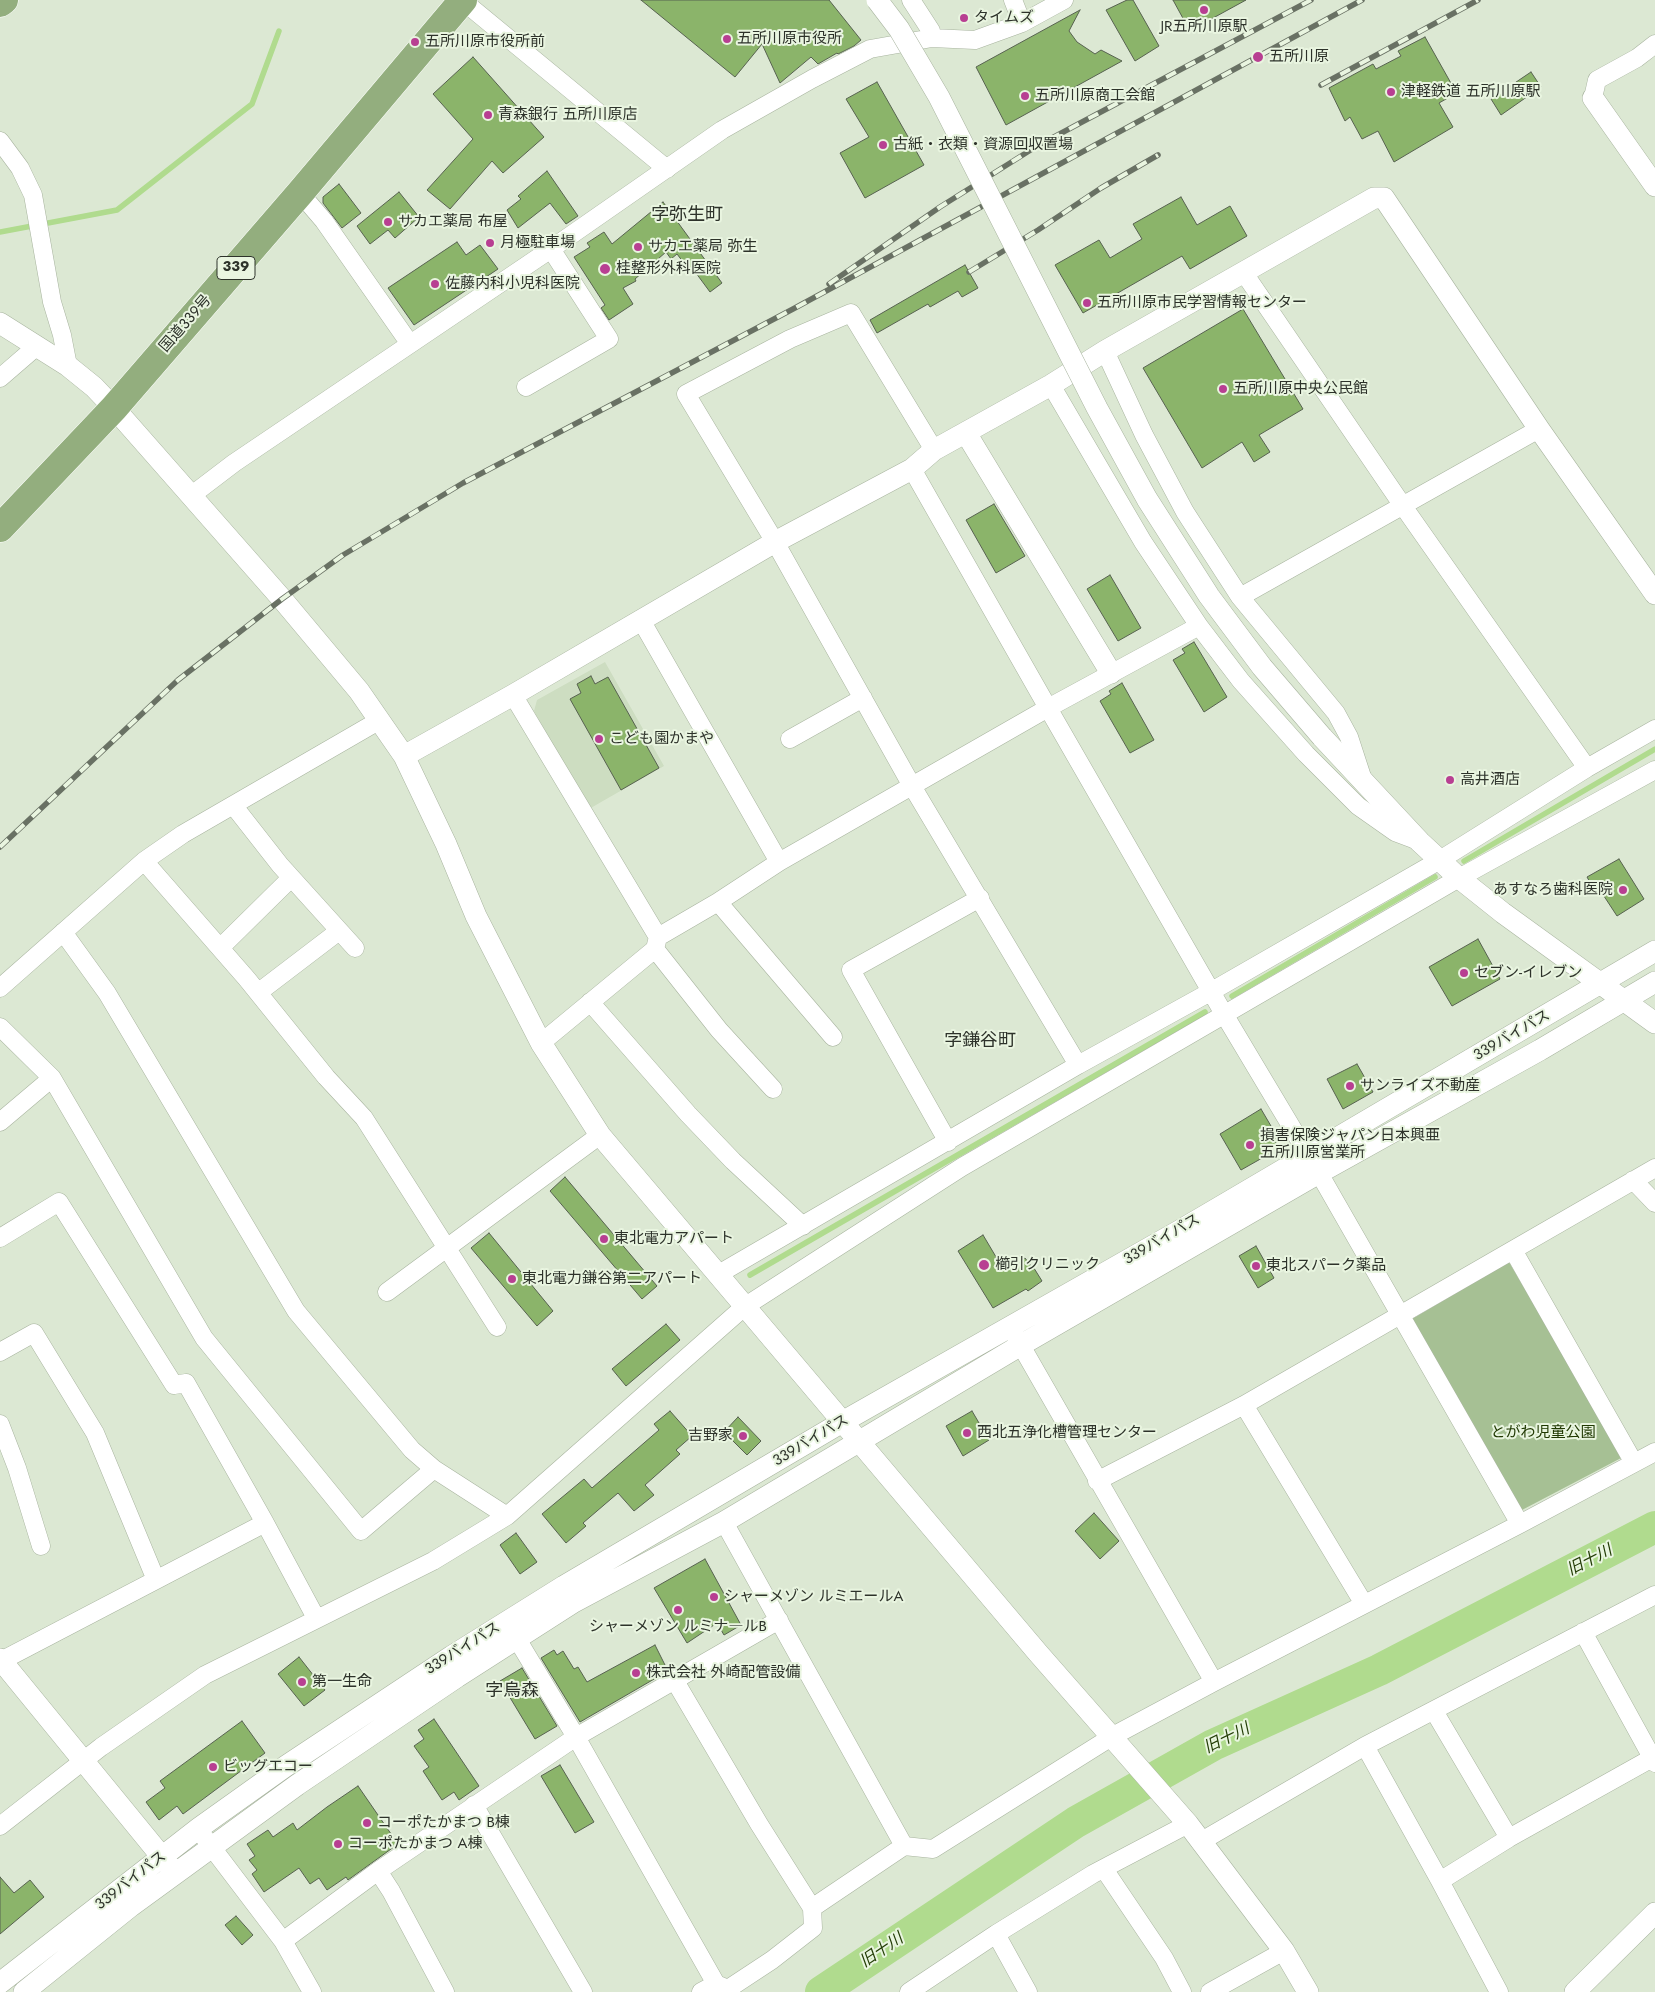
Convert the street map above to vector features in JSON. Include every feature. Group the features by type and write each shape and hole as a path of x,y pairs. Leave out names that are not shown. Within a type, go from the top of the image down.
{"highway":[{"path":"0,4 4,0"},
{"name":"国道339号","path":"0,528 114,408 300,193 463,0"}],"street":[{"path":"463,0 667,169"},
{"path":"877,0 899,29 939,98 1097,408 1147,499 1209,596 1262,667 1364,784 1420,842 1459,878 1503,913 1655,1023"},
{"path":"912,0 931,30 932,38"},
{"path":"1013,0 1022,23"},
{"path":"192,495 234,464 551,249 722,130 812,78 870,49 932,38 976,40 1022,23 1064,0"},
{"path":"1655,44 1637,58 1597,80 1594,98 1655,186"},
{"path":"0,141 20,168 33,194 52,302 62,335 68,366"},
{"path":"300,193 324,221 410,344"},
{"path":"404,756 513,695 775,542 912,469 934,450 1374,198 1384,198 1539,429 1655,594"},
{"path":"526,387 609,339 551,249"},
{"path":"1244,273 1403,506 1587,768"},
{"path":"934,450 851,313 790,339 686,394 775,542 912,786 1078,1064"},
{"path":"0,323 68,366 94,387 192,495 359,691 404,756 446,844 476,916 541,1043 600,1135 744,1307 860,1440 1038,1653 1113,1736 1186,1823 1284,1951 1308,1992"},
{"path":"0,378 37,346"},
{"path":"1105,351 1144,435 1186,512 1240,597 1336,713 1349,737 1364,784"},
{"path":"1050,385 1143,542 1199,626 1242,681 1306,754 1358,806 1395,832 1420,842"},
{"path":"1240,597 1539,429"},
{"path":"966,433 1111,673"},
{"path":"912,469 1224,1014 1313,1164 1520,1524"},
{"path":"641,620 779,862"},
{"path":"541,1043 656,943 779,862 1048,708 1199,626"},
{"path":"513,695 656,943 719,1030 773,1089"},
{"path":"790,739 863,698"},
{"path":"0,988 144,861 183,834 380,720"},
{"path":"717,1275 948,1142 1078,1064 1212,991 1440,860 1587,768 1655,729"},
{"path":"0,1826 101,1747 205,1674 433,1561 507,1516 744,1307 962,1167 1459,878 1655,770"},
{"path":"232,805 291,878 355,948"},
{"path":"144,861 259,992 326,1078 364,1118 497,1328"},
{"path":"220,948 291,878"},
{"path":"948,1142 851,970 980,898"},
{"path":"718,902 833,1037"},
{"path":"259,992 339,931"},
{"path":"63,932 107,993 296,1311 412,1450 434,1469 507,1516"},
{"name":"339バイパス","path":"0,1983 199,1828 286,1766 452,1656 564,1586 1010,1326 1313,1164 1655,951"},
{"path":"24,1992 116,1918 305,1779 457,1677 574,1602 724,1522 1021,1345 1313,1164 1540,1050 1655,982"},
{"path":"590,1002 688,1114 734,1161 803,1226"},
{"path":"0,1027 52,1078 204,1338 361,1531 434,1469"},
{"path":"0,1122 52,1078"},
{"path":"387,1292 600,1135"},
{"path":"1097,1481 1244,1405 1655,1168"},
{"path":"1633,1180 1655,1204"},
{"path":"0,1238 59,1202 174,1385 186,1383 316,1618"},
{"path":"1513,1250 1634,1463"},
{"path":"1010,1326 1097,1481 1214,1682"},
{"path":"0,1352 34,1334 95,1433 156,1580"},
{"path":"1244,1405 1364,1604"},
{"path":"0,1424 17,1468 41,1546"},
{"path":"812,1908 904,1846 933,1848 1113,1736 1655,1452"},
{"path":"724,1522 904,1846"},
{"path":"176,1875 1,1660 265,1523"},
{"path":"1200,1842 1365,1746 1655,1595"},
{"path":"283,1941 378,1871 576,1737 779,1620"},
{"path":"1440,1881 1509,1838 1654,1760 1583,1632"},
{"path":"517,1640 576,1737 709,1988 728,1989 772,1960 814,1928 812,1908 759,1824 675,1681"},
{"path":"1434,1710 1509,1838"},
{"path":"1365,1746 1499,1992"},
{"path":"474,1805 584,1992"},
{"path":"909,1992 996,1934 1104,1868 1186,1823"},
{"path":"199,1828 283,1941 312,1992"},
{"path":"1104,1868 1164,1958 1182,1992"},
{"path":"378,1871 391,1891 444,1992"},
{"path":"1575,1992 1655,1913"},
{"path":"996,1934 1028,1992"},
{"path":"1210,1992 1284,1951"}],"shaded area":[{"name":"こども園かまや","path":"605,662 664,766 589,809 534,711 537,700"}],"green space":[{"name":"とがわ児童公園","path":"1509,1262 1623,1457 1522,1510 1412,1319"}],"building":[{"path":"641,0 829,0 861,40 854,46 818,64 811,57 780,83 762,44 735,77"},
{"path":"1127,0 1133,0 1159,46 1135,61 1106,10"},
{"name":"JR五所川原駅","path":"1173,0 1246,0 1193,29 1188,20 1185,22"},
{"name":"五所川原商工会館","path":"1080,10 1069,31 1077,42 1095,54 1101,50 1122,61 1006,125 976,67"},
{"name":"津軽鉄道 五所川原駅","path":"1425,37 1452,85 1449,88 1453,95 1439,103 1453,127 1394,162 1378,131 1362,139 1350,117 1345,121 1329,88 1373,64 1376,69 1401,56 1398,51"},
{"name":"青森銀行 五所川原店","path":"473,57 544,137 503,173 492,161 450,209 427,190 473,139 433,94"},
{"path":"1531,72 1541,87 1501,115 1491,99"},
{"name":"古紙・衣類・資源回収置場","path":"877,82 924,165 865,198 840,153 869,137 846,99"},
{"path":"547,171 578,216 566,224 550,203 518,228 507,210 521,199 518,196"},
{"path":"339,184 361,213 342,228 323,203 323,197"},
{"name":"サカエ薬局 布屋","path":"399,192 419,217 395,238 388,230 370,244 357,226"},
{"path":"1181,197 1197,225 1230,206 1247,236 1190,269 1182,256 1083,313 1055,265 1099,240 1110,258 1142,239 1133,224"},
{"path":"663,202 722,283 710,292 693,269 690,271 677,254 671,259 666,252 635,279 636,281 623,288 633,304 609,320 601,308 605,305 574,257 590,247 587,243 604,232 612,244"},
{"name":"佐藤内科小児科医院","path":"457,242 466,255 480,245 498,269 414,325 388,288"},
{"path":"965,265 978,288 962,297 958,291 930,307 928,304 877,333 870,320"},
{"name":"五所川原中央公民館","path":"1243,309 1303,409 1259,435 1270,452 1254,462 1242,442 1202,468 1143,368"},
{"path":"994,504 1025,556 996,573 966,520"},
{"path":"1110,575 1141,628 1118,641 1087,589"},
{"path":"1194,642 1227,697 1204,712 1173,660 1185,653 1182,649"},
{"path":"591,676 595,684 608,677 659,768 621,790 570,699 581,693 577,684"},
{"path":"1122,683 1154,740 1130,753 1100,701 1111,694 1109,691"},
{"name":"あすなろ歯科医院","path":"1619,859 1644,899 1617,916 1600,890 1596,893 1587,877"},
{"name":"セブン-イレブン","path":"1478,939 1500,979 1452,1006 1429,967"},
{"name":"サンライズ不動産","path":"1357,1064 1373,1092 1343,1109 1327,1079"},
{"name":"損害保険ジャパン日本興亜 五所川原営業所","path":"1261,1109 1278,1138 1271,1153 1241,1170 1220,1134"},
{"name":"東北電力アパート","path":"565,1177 657,1286 642,1299 550,1191"},
{"name":"東北電力鎌谷第二アパート","path":"489,1233 553,1311 537,1326 471,1248"},
{"name":"櫛引クリニック","path":"983,1235 1002,1267 1020,1256 1022,1260 1025,1258 1032,1265 1042,1281 1028,1291 1026,1289 993,1308 958,1251"},
{"name":"東北スパーク薬品","path":"1256,1246 1274,1278 1258,1288 1239,1256"},
{"path":"666,1324 680,1340 626,1386 612,1369"},
{"path":"670,1411 692,1436 676,1450 680,1454 645,1485 654,1495 634,1511 618,1493 583,1523 586,1526 566,1543 542,1514 584,1479 592,1488 659,1430 654,1424"},
{"name":"西北五浄化槽管理センター","path":"972,1411 989,1440 963,1456 946,1426"},
{"name":"吉野家","path":"738,1417 761,1441 747,1455 724,1432"},
{"path":"1094,1513 1119,1541 1100,1559 1075,1531"},
{"path":"516,1533 537,1562 520,1574 500,1545"},
{"path":"705,1559 741,1625 724,1635 717,1623 687,1643 654,1588"},
{"path":"655,1645 668,1671 580,1722 541,1658 554,1650 557,1655 563,1651 574,1669 578,1667 587,1682"},
{"name":"第一生命","path":"299,1657 325,1690 304,1706 278,1674"},
{"path":"522,1668 557,1726 535,1739 500,1681"},
{"path":"434,1719 479,1786 459,1800 454,1792 442,1800 423,1771 429,1767 414,1746 424,1739 418,1730"},
{"name":"ビッグエコー","path":"242,1721 265,1753 183,1814 177,1806 159,1820 146,1802 165,1788 160,1781"},
{"path":"560,1765 594,1822 575,1833 541,1776"},
{"path":"358,1786 398,1844 348,1880 346,1877 327,1890 319,1878 310,1884 299,1868 264,1892 252,1874 257,1870 249,1860 255,1856 247,1844 268,1830 273,1837 293,1823 297,1830"},
{"path":"0,1877 14,1893 30,1880 44,1897 0,1934"},
{"path":"236,1916 253,1935 242,1945 225,1925"}],"waterway":[{"path":"0,232 117,210 252,104 279,31"},
{"path":"1464,861 1655,749"},
{"path":"1232,996 1435,877"},
{"path":"750,1275 1205,1012"},
{"name":"旧十川","path":"821,1992 1076,1822 1213,1745 1379,1670 1655,1527"}],"railway":[{"path":"829,284 940,207 1037,146 1311,0"},
{"path":"0,847 178,680 282,599 343,555 463,483 793,309 1362,0"},
{"path":"1321,85 1478,0"},
{"path":"969,272 1038,230 1101,188 1158,155"}],"place":[{"name":"JR五所川原駅","path":"1204,10"},
{"name":"タイムズ","path":"964,18"},
{"name":"五所川原市役所","path":"727,39"},
{"name":"五所川原市役所前","path":"415,42"},
{"name":"五所川原","path":"1258,57"},
{"name":"津軽鉄道 五所川原駅","path":"1391,92"},
{"name":"五所川原商工会館","path":"1025,96"},
{"name":"青森銀行 五所川原店","path":"488,115"},
{"name":"古紙・衣類・資源回収置場","path":"883,145"},
{"name":"サカエ薬局 布屋","path":"388,222"},
{"name":"月極駐車場","path":"490,243"},
{"name":"サカエ薬局 弥生","path":"638,247"},
{"name":"桂整形外科医院","path":"605,269"},
{"name":"佐藤内科小児科医院","path":"435,284"},
{"name":"五所川原市民学習情報センター","path":"1087,303"},
{"name":"五所川原中央公民館","path":"1223,389"},
{"name":"こども園かまや","path":"599,739"},
{"name":"高井酒店","path":"1450,780"},
{"name":"あすなろ歯科医院","path":"1623,890"},
{"name":"セブン-イレブン","path":"1464,973"},
{"name":"サンライズ不動産","path":"1350,1086"},
{"name":"損害保険ジャパン日本興亜 五所川原営業所","path":"1250,1145"},
{"name":"東北電力アパート","path":"604,1239"},
{"name":"櫛引クリニック","path":"984,1265"},
{"name":"東北スパーク薬品","path":"1256,1266"},
{"name":"東北電力鎌谷第二アパート","path":"512,1279"},
{"name":"西北五浄化槽管理センター","path":"967,1433"},
{"name":"吉野家","path":"743,1436"},
{"name":"シャーメゾン ルミエールA","path":"714,1597"},
{"name":"シャーメゾン ルミナ―ルB","path":"678,1610"},
{"name":"株式会社 外崎配管設備","path":"636,1673"},
{"name":"第一生命","path":"302,1682"},
{"name":"ビッグエコー","path":"213,1767"},
{"name":"コーポたかまつ B棟","path":"367,1823"},
{"name":"コーポたかまつ A棟","path":"338,1844"}],"district":[{"name":"字弥生町","path":"687,216"},
{"name":"字鎌谷町","path":"980,1042"},
{"name":"字烏森","path":"512,1692"}]}
